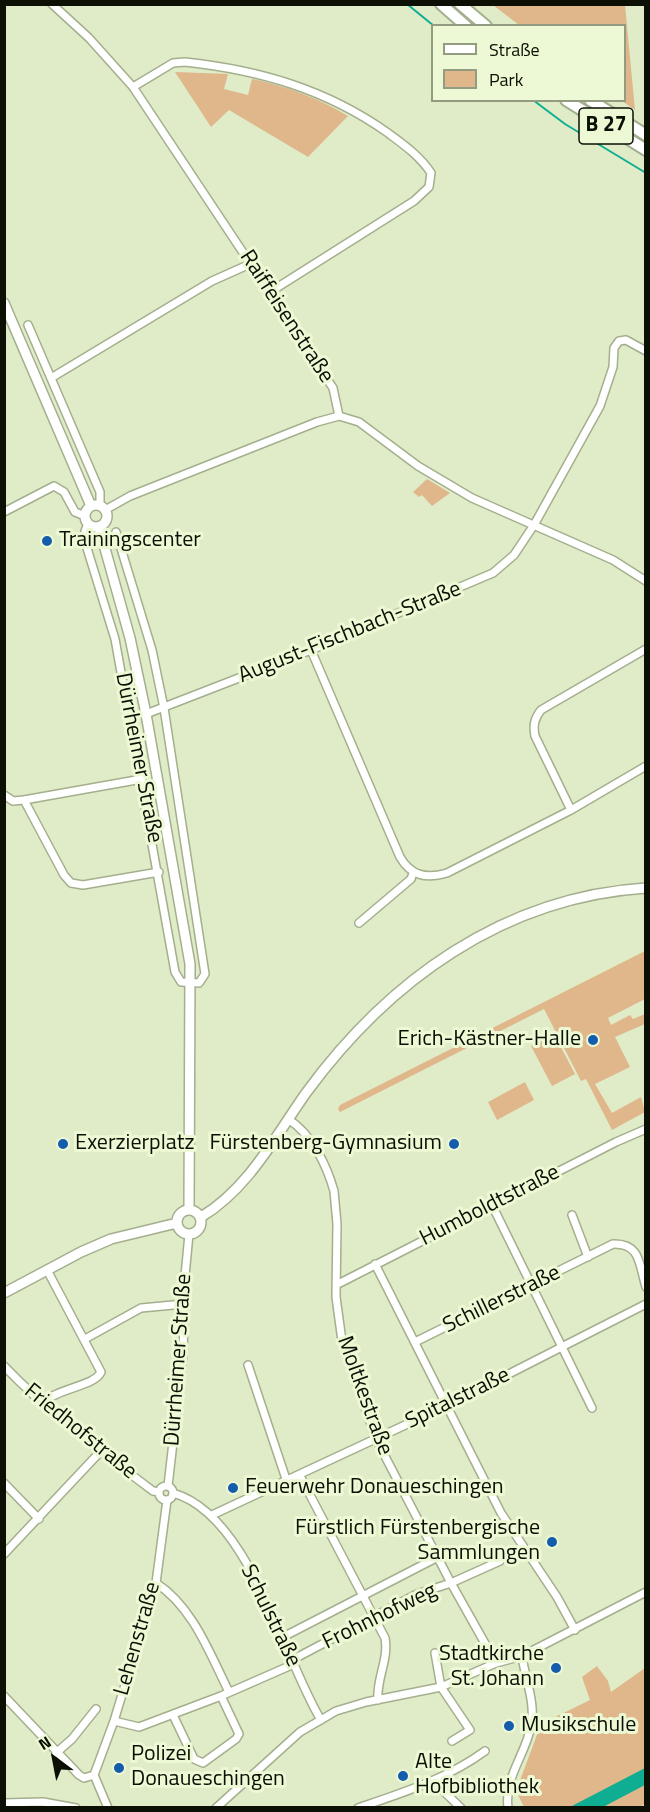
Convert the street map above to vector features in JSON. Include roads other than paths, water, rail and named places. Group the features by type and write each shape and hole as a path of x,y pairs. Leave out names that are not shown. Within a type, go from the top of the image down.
{"highway":[{"path":"441,4 464,24"},
{"path":"460,4 484,24"},
{"name":"B 27","path":"569,102 645,150"},
{"name":"B 27","path":"593,102 645,135"}],"main road":[{"path":"4,303 99,508 105,521 99,527 87,520 99,508"},
{"name":"Dürrheimer Straße","path":"99,527 125,616 147,714 192,983 189,1209"},
{"path":"177,1223 183,1232 189,1234 199,1229 201,1217 217,1207 238,1187 363,1024 390,997 442,957 501,924 529,913 594,895 645,888"},
{"path":"177,1223 180,1213 189,1209 196,1211 201,1217"},
{"path":"4,1293 111,1239 177,1223"}],"street":[{"name":"Raiffeisenstraße","path":"52,4 88,38 133,87 333,387 339,416"},
{"path":"133,87 173,63 184,62 275,77 345,106 374,123 424,161 431,173 429,187 414,201 270,292"},
{"path":"51,378 212,281 250,264"},
{"path":"28,325 100,492 99,508 317,422 339,416 359,422 418,466 472,498 613,560 645,580"},
{"name":"August-Fischbach-Straße","path":"147,714 311,650 493,573 514,555 534,525 600,406 613,368 614,348 619,341 626,340 645,351"},
{"path":"4,512 54,486 64,492 75,512 87,520"},
{"name":"Dürrheimer Straße","path":"87,520 86,545 115,639 159,872 175,972 181,982 199,983 206,974 164,708 149,639 116,532"},
{"path":"571,810 535,736 533,727 536,717 541,710 645,649"},
{"path":"311,650 400,857 413,873 428,876 447,873 571,810 645,766"},
{"path":"4,795 14,801 24,800 142,779"},
{"path":"24,800 64,875 71,883 83,885 159,872"},
{"path":"359,923 411,879 413,873"},
{"name":"Moltkestraße","path":"288,1119 305,1136 329,1172 334,1191 337,1224 337,1321 376,1439 451,1583 496,1663"},
{"name":"Humboldtstraße","path":"336,1282 645,1129"},
{"path":"492,1205 592,1408"},
{"name":"Schillerstraße","path":"572,1215 588,1257"},
{"name":"Dürrheimer Straße","path":"168,1486 183,1355 189,1234"},
{"name":"Schillerstraße","path":"415,1342 613,1244 630,1246 636,1251 645,1287"},
{"path":"375,1264 501,1513 552,1590 575,1630"},
{"path":"42,1403 56,1393 74,1385 83,1385 100,1376 100,1369 85,1339 47,1270"},
{"path":"85,1339 141,1308 184,1304"},
{"name":"Spitalstraße","path":"212,1515 300,1476 446,1406 645,1304"},
{"path":"248,1365 287,1482"},
{"name":"Friedhofstraße","path":"4,1366 42,1403 100,1452 153,1491 159,1492"},
{"path":"4,1554 100,1452"},
{"path":"300,1476 375,1618 386,1647 377,1688 378,1700"},
{"path":"4,1482 39,1519"},
{"path":"173,1493 167,1500 161,1498 159,1492 162,1487 168,1486 173,1493 193,1500 212,1515"},
{"name":"Lehenstraße","path":"94,1775 114,1721 156,1583 167,1500"},
{"name":"Schulstraße","path":"212,1515 253,1577 321,1720"},
{"path":"283,1637 438,1557"},
{"name":"Frohnhofweg","path":"114,1721 139,1726 221,1696 293,1662 417,1594 451,1583 500,1561"},
{"path":"156,1583 173,1594 187,1614 229,1692"},
{"path":"216,1808 228,1804 289,1742 336,1712 378,1700 441,1687 496,1663 522,1656 645,1592"},
{"path":"435,1653 441,1687 470,1730 452,1741"},
{"path":"508,1808 510,1780 530,1731 533,1715 522,1656"},
{"path":"4,1696 79,1775 84,1778 94,1775 108,1808"},
{"path":"173,1715 194,1759 203,1763 236,1739 239,1734 221,1696"},
{"path":"56,1753 72,1739 96,1709"},
{"path":"357,1808 434,1781 463,1767 485,1751"},
{"path":"434,1781 461,1808"},
{"path":"4,1803 43,1802 76,1808"}],"water":[{"path":"645,1768 645,1785 603,1807 570,1807"}],"waterway":[{"path":"407,4 432,24"},
{"path":"536,102 565,124 646,173"}],"place":[{"name":"Trainingscenter","path":"47,541"},
{"name":"Erich-Kästner-Halle","path":"593,1040"},
{"name":"Exerzierplatz","path":"63,1144"},
{"name":"Fürstenberg-Gymnasium","path":"454,1144"},
{"name":"Feuerwehr Donaueschingen","path":"233,1488"},
{"name":"Fürstlich Fürstenbergische Sammlungen","path":"552,1542"},
{"name":"Stadtkirche St. Johann","path":"556,1668"},
{"name":"Musikschule","path":"509,1726"},
{"name":"Polizei Donaueschingen","path":"119,1768"},
{"name":"Alte Hofbibliothek","path":"403,1776"}]}
